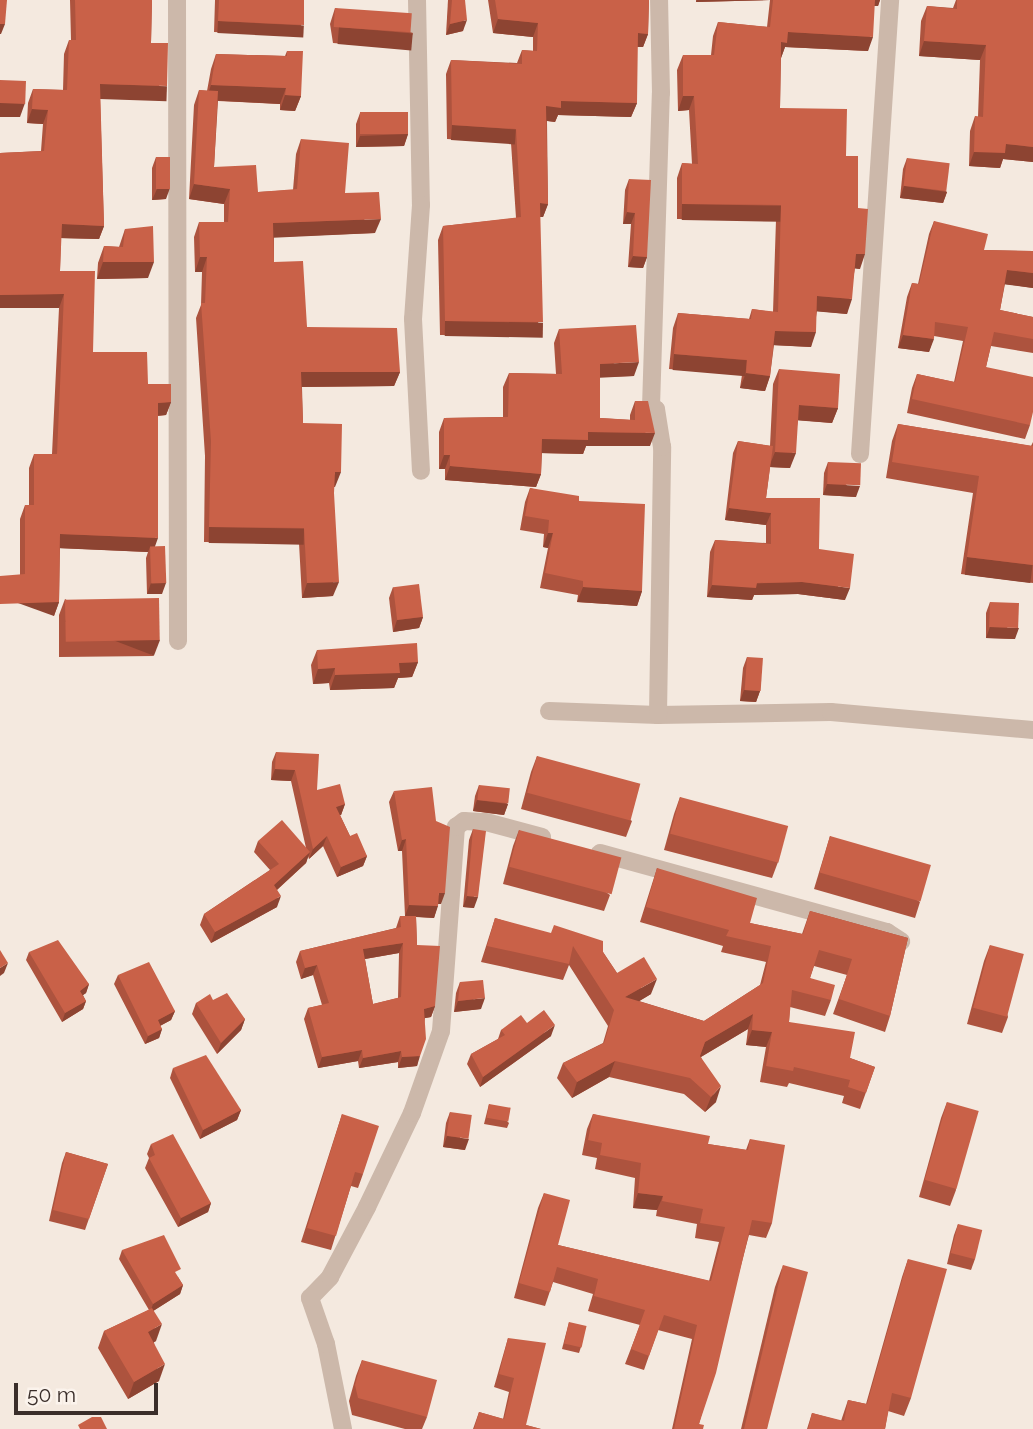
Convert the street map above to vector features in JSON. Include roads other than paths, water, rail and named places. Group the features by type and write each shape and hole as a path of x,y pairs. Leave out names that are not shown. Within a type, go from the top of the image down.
{"street":[{"path":"177,0 178,641"},
{"path":"417,0 421,205 413,319 421,471"},
{"path":"658,715 662,447 656,409 651,407 661,93 659,0"},
{"path":"860,454 890,0"},
{"path":"549,712 658,715 831,712 1033,730"},
{"path":"343,1429 326,1344 310,1298 330,1277 367,1207 412,1113 441,1031 456,827 464,821 486,822 887,932 901,941"}]}
